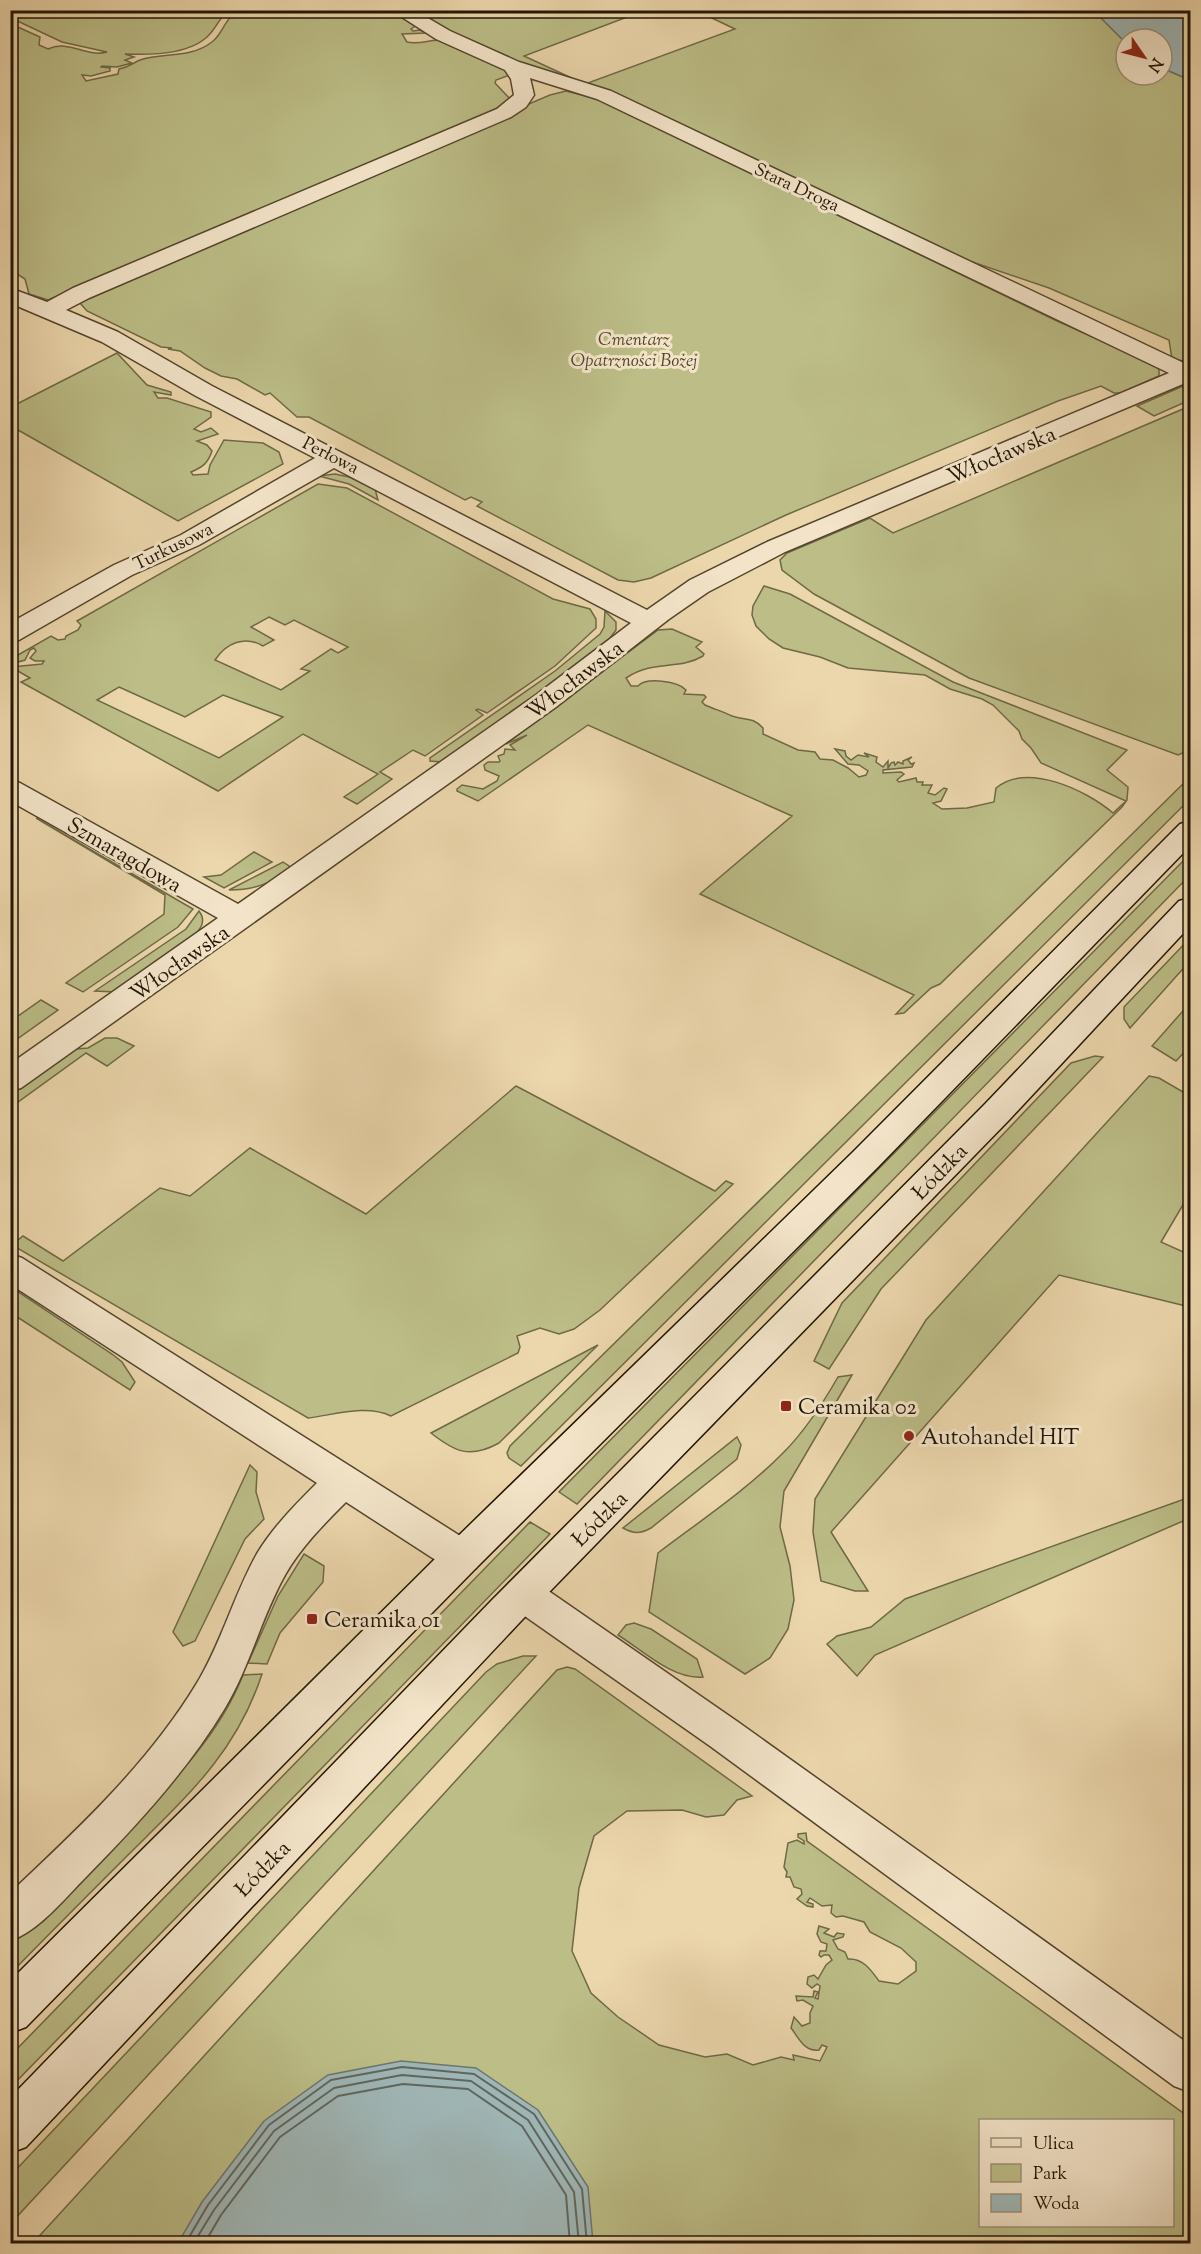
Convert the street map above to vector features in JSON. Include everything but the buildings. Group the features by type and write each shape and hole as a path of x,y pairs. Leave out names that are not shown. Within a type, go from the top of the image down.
{"street":[{"name":"Stara Droga","path":"400,10 443,35 512,66 604,95 1190,374"},
{"path":"47,311 81,292 504,113 519,103 524,95 521,79 512,66"},
{"name":"Perłowa","path":"10,295 110,337 204,391 649,622"},
{"name":"Włocławska","path":"10,1080 569,685 699,586 749,560 1190,374"},
{"name":"Turkusowa","path":"10,634 123,570 190,540 335,457"},
{"name":"Szmaragdowa","path":"10,789 240,918"},
{"path":"10,2012 462,1557 865,1160 1191,830"},
{"name":"Łódzka","path":"10,2131 523,1594 997,1112 1191,908"},
{"path":"10,1267 462,1557"},
{"path":"10,1922 101,1833 166,1760 212,1692 272,1564 295,1531 344,1481"},
{"path":"523,1594 733,1740 1191,2071"}],"green space":[{"path":"10,11 228,11 210,34 199,43 168,53 125,54 134,57 125,60 132,63 117,67 102,66 110,68 110,71 91,76 82,75 86,81 118,74 119,69 140,60 186,53 204,47 216,39 233,14 238,11 391,11 417,25 411,29 413,31 420,30 427,33 402,34 407,42 440,40 499,65 510,75 496,80 495,83 512,101 492,114 48,300 29,294 25,279 11,270 11,24 40,37 39,45 48,49 63,46 92,53 107,52 62,42 11,18"},
{"path":"409,11 643,11 524,56 576,80 517,65"},
{"path":"697,11 1094,11 1114,31 1114,87 1174,87 1174,73 1190,80 1190,362 1172,359 1169,340 1049,288 949,254 585,84 735,29"},
{"name":"Cmentarz Opatrzności Bożej","path":"566,91 598,99 1055,320 1155,365 1159,369 1159,376 1121,393 1114,393 1101,386 1058,401 786,515 651,578 634,582 618,580 477,506 482,502 471,497 465,500 309,417 297,417 270,393 265,395 237,379 221,376 180,351 161,347 87,311 80,303 81,298 201,244 550,95"},
{"path":"117,353 147,385 171,392 171,395 154,392 158,398 167,398 211,412 211,417 194,429 201,432 211,428 218,434 197,441 207,445 212,451 204,464 191,472 193,475 208,474 210,465 224,440 263,443 279,452 283,464 178,521 11,426 11,407"},
{"path":"1190,383 1190,400 1154,416 1137,406"},
{"path":"1190,406 1190,750 1178,755 969,678 814,594 782,570 780,560 787,553 870,518 893,533"},
{"path":"335,474 349,477 375,489 378,500 349,484 319,476"},
{"path":"318,484 347,488 553,599 590,609 596,619 596,628 555,666 487,713 476,710 483,715 425,756 413,750 380,772 392,779 357,804 344,797 378,774 303,734 218,791 21,682 30,678 11,667 42,664 44,661 35,661 30,658 36,651 34,648 30,650 25,660 11,664 11,659 51,636 58,640 65,639 66,636 78,630 81,625 77,621","holes":["269,617 285,625 294,620 348,647 338,653 331,649 301,669 310,671 281,690 215,660 219,654 236,642 249,641 263,646 274,640 251,627","119,687 185,717 223,695 283,717 219,758 97,700"]},
{"path":"764,586 790,594 953,682 1127,750 1107,770 1128,787 1127,800 1122,807 940,984 931,988 904,1013 896,1014 914,995 700,894 792,816 588,725 478,801 457,791 462,785 483,789 497,781 499,776 485,770 484,765 488,762 499,762 498,756 504,754 505,749 515,750 510,745 527,735 506,744 658,630 672,629 702,642 696,647 704,654 703,656 684,663 637,672 626,678 631,686 662,681 682,687 686,690 684,694 704,695 706,697 702,702 705,705 732,716 752,720 763,728 763,734 798,750 815,752 820,759 833,760 859,777 866,775 868,771 859,765 848,764 835,749 845,751 846,756 851,760 858,755 869,757 864,753 877,757 876,762 883,767 888,761 888,768 891,763 903,764 903,761 912,757 908,760 911,764 914,763 912,767 883,770 883,773 901,772 904,774 897,780 899,782 916,778 917,782 923,782 922,785 932,785 928,793 935,795 944,788 947,789 941,801 933,803 942,809 967,808 994,802 996,788 1009,781 1024,778 1040,778 1072,788 1113,813 1126,801 1041,763 1022,739 1019,731 993,705 982,699 950,689 925,675 848,668 820,657 783,648 769,639 756,626 752,615 753,606"},
{"path":"605,611 616,622 616,630 610,638 548,686 442,762 430,761 430,758 555,671 600,634 604,627"},
{"path":"1190,777 1190,799 521,1466 509,1458 507,1453 510,1446"},
{"path":"36,818 193,909 178,927 83,992 66,983 164,914 165,895"},
{"path":"254,852 272,862 224,888 204,877 221,875"},
{"path":"1190,854 1190,875 577,1504 559,1492"},
{"path":"283,862 289,866 289,869 275,879 246,889 229,890"},
{"path":"199,911 202,923 195,935 116,992 95,991 186,929"},
{"path":"1190,938 1190,961 1130,1028 1124,1019 1124,1007"},
{"path":"41,1000 58,1010 13,1042 11,1040 11,1021"},
{"path":"1190,1003 1190,1046 1176,1061 1152,1046"},
{"path":"105,1038 117,1038 134,1046 107,1066 86,1053 11,1107 10,1095 76,1049 88,1048"},
{"path":"1095,1056 1103,1057 881,1289 829,1369 814,1361 842,1303 1071,1063"},
{"path":"1149,1076 1159,1078 1190,1096 1190,1193 1161,1242 1190,1255 1190,1307 1059,1275 831,1532 868,1591 855,1591 821,1581 813,1532 815,1499 926,1320"},
{"path":"516,1086 715,1191 726,1181 733,1184 600,1310 574,1329 559,1334 540,1328 517,1336 520,1347 518,1353 391,1416 361,1411 308,1418 12,1245 23,1236 63,1261 160,1188 190,1196 250,1148 366,1214"},
{"path":"11,1287 122,1362 135,1382 130,1390 11,1313"},
{"path":"598,1345 499,1443 480,1451 463,1451 455,1449 431,1433"},
{"path":"852,1375 784,1491 780,1527 790,1566 794,1600 788,1629 770,1658 745,1674 649,1612 658,1553 723,1505 770,1466 807,1425 838,1377"},
{"path":"737,1437 741,1445 737,1459 651,1528 637,1532 623,1528"},
{"path":"250,1465 257,1472 256,1492 264,1519 245,1539 195,1641 183,1646 173,1632"},
{"path":"1190,1497 1190,1518 875,1655 857,1676 827,1644 837,1636 871,1627 905,1599"},
{"path":"530,1522 550,1534 11,2087 11,2055"},
{"path":"304,1554 324,1566 323,1582 280,1633 267,1664 248,1663 278,1596"},
{"path":"634,1623 651,1629 697,1659 703,1677 692,1677 669,1669 618,1635 626,1625"},
{"path":"523,1656 536,1656 11,2223 11,2175 486,1672 497,1664"},
{"path":"567,1667 575,1669 752,1796 737,1800 724,1815 706,1817 682,1810 627,1811 594,1836 579,1888 572,1951 591,1993 618,2017 659,2045 705,2057 727,2054 753,2065 781,2057 794,2060 793,2055 820,2061 827,2047 822,2045 819,2050 809,2049 802,2044 791,2028 794,2017 802,2026 810,2023 813,2006 803,2000 797,2001 796,1996 813,1997 814,1991 818,1992 815,1998 818,1999 820,1986 817,1984 812,1988 807,1984 808,1977 814,1975 818,1979 826,1965 832,1960 829,1955 821,1957 819,1955 820,1951 826,1951 827,1944 821,1942 817,1934 819,1926 829,1929 824,1933 834,1937 837,1933 844,1934 843,1937 833,1940 838,1949 845,1952 848,1959 858,1960 866,1966 879,1981 898,1984 916,1971 916,1962 901,1948 870,1932 864,1922 843,1916 836,1917 831,1913 832,1905 822,1906 810,1898 807,1902 813,1904 813,1907 807,1906 797,1899 802,1894 801,1889 794,1887 790,1877 786,1877 787,1872 784,1867 788,1843 797,1840 804,1844 798,1834 806,1833 807,1841 1190,2118 1190,2243 32,2244 557,1670"},
{"path":"262,1674 238,1728 206,1773 169,1814 11,1973 11,1943 174,1779 206,1741 220,1720 243,1675"}],"water":[{"path":"1094,11 1190,11 1190,80 1174,73 1174,27 1114,27 1114,31"},
{"path":"401,2061 476,2068 538,2110 588,2187 593,2243 178,2243 202,2202 264,2121 328,2075"}],"place":[{"name":"Ceramika 02","path":"786,1406"},
{"name":"Autohandel HIT","path":"909,1436"},
{"name":"Ceramika 01","path":"312,1619"}]}
